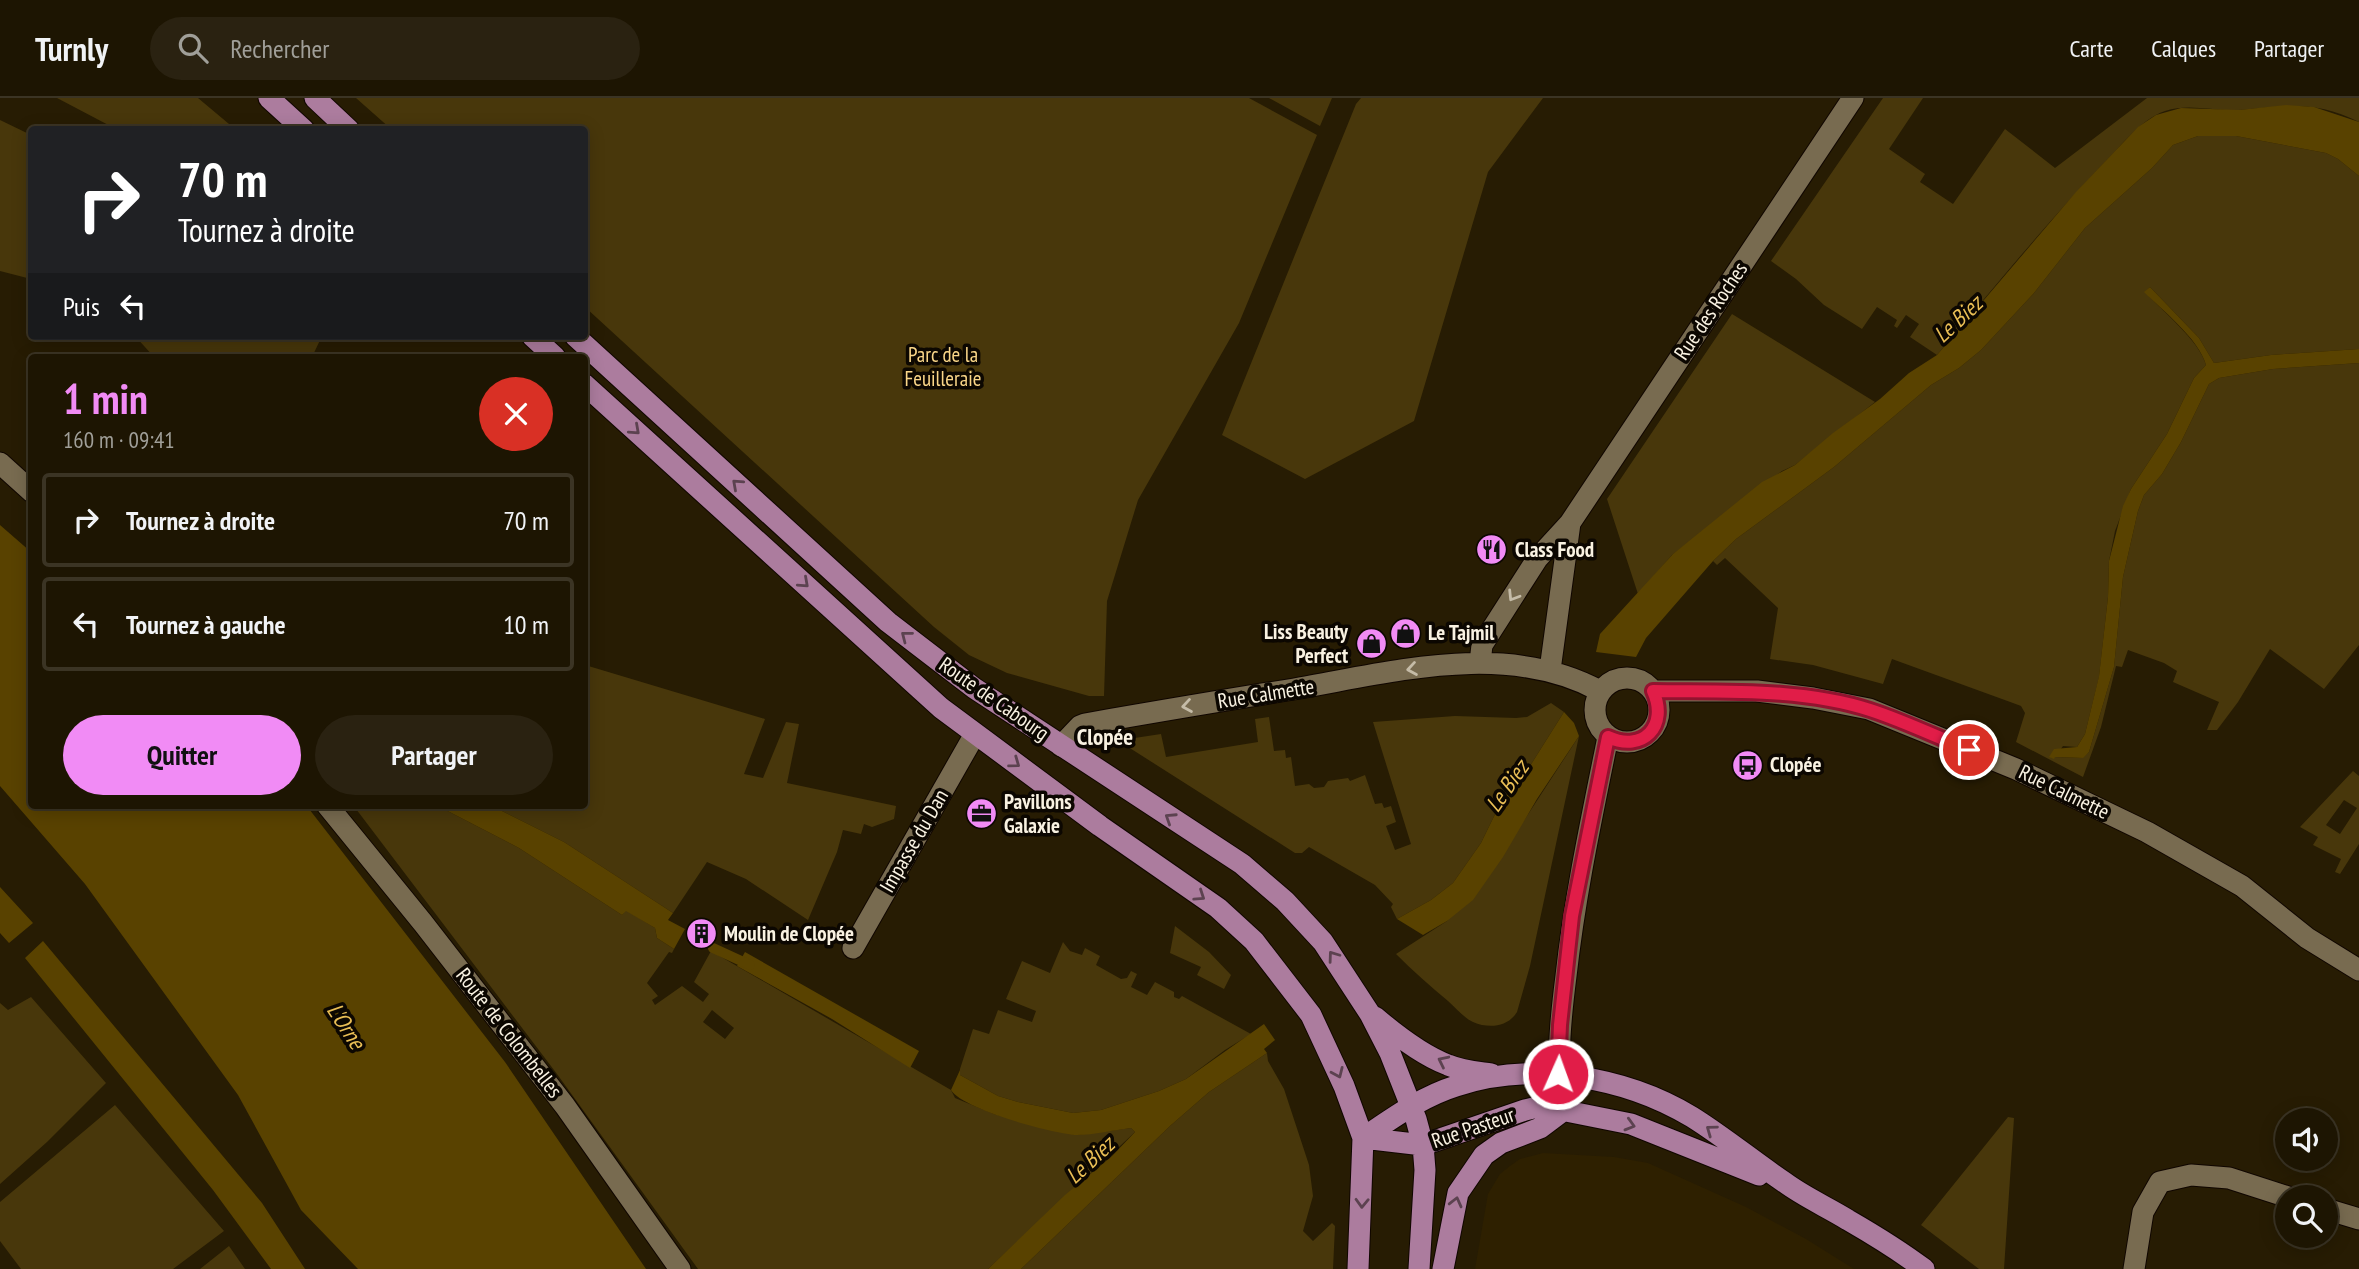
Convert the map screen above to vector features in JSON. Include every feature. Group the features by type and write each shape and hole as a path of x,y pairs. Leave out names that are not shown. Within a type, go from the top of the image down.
{"main road":[{"path":"269,98 300,126"},
{"path":"315,98 345,126"},
{"path":"536,340 552,354"},
{"name":"Route de Cabourg","path":"579,340 888,622 974,688 1242,864 1269,886 1323,942 1370,1014 1412,1105 1423,1146 1425,1170 1419,1269"},
{"name":"Route de Cabourg","path":"588,388 941,708 1218,908 1254,941 1311,1015 1344,1086 1363,1138"},
{"path":"1370,1014 1392,1032 1447,1065 1509,1076"},
{"name":"Rue Pasteur","path":"1363,1138 1412,1105 1458,1085 1509,1076 1558,1074 1626,1087 1658,1099 1699,1122 1786,1185 1878,1238 1924,1269"},
{"name":"Rue Pasteur","path":"1363,1138 1423,1146 1541,1106 1631,1124 1786,1185"},
{"path":"1443,1269 1458,1192 1484,1155 1501,1143 1540,1128 1564,1110"},
{"path":"1359,1269 1363,1138"}],"street":[{"name":"Rue des Roches","path":"1480,663 1482,645 1537,559 1570,523 1853,98"},
{"path":"0,463 28,488"},
{"name":"Rue des Roches","path":"1550,670 1570,523"},
{"name":"Rue Calmette","path":"1061,746 1085,724 1422,667 1512,664 1550,670 1582,681 1600,691"},
{"path":"1621,678 1633,678 1653,691 1659,716 1654,728 1644,738 1633,743 1619,742 1608,737 1599,727 1594,715 1595,702 1600,691 1609,683 1621,678"},
{"name":"Rue Calmette","path":"1653,691 1757,691 1869,709 2016,769 2147,832 2242,886 2307,938 2359,970"},
{"name":"Impasse du Dan","path":"853,948 975,734"},
{"path":"1564,1110 1558,1074 1560,1025 1572,916 1608,737"},
{"name":"Route de Colombelles","path":"330,809 565,1106 680,1269"},
{"path":"2134,1269 2143,1212 2160,1182 2191,1175 2229,1178 2275,1193"},
{"path":"2338,1213 2359,1219"}],"shaded area":[{"path":"1543,1153 1614,1157 1648,1163 1746,1207 1806,1239 1854,1269 1475,1269 1488,1194 1500,1174 1510,1166 1520,1159"}],"green space":[{"path":"57,98 198,98 231,126 110,126"},
{"name":"Parc de la Feuilleraie","path":"356,98 1249,98 1317,135 1239,323 1138,500 1107,601 1104,696 1089,696 1007,673 969,655 934,627 588,310 588,126 388,126"},
{"path":"1269,98 1332,98 1320,126"},
{"path":"1361,98 1543,98 1488,172 1414,421 1305,479 1222,435 1356,104"},
{"path":"1883,98 1923,98 1889,149 1925,174 1920,182 1953,204 2005,129 2055,168 2147,98 2359,98 2359,122 2328,110 2300,106 2230,110 2184,108 2156,115 2132,133 2083,185 1937,355 1910,337 1919,324 1906,315 1897,328 1894,326 1897,320 1877,307 1862,329 1824,305 1796,279 1771,261"},
{"path":"0,120 28,134 28,278 0,271"},
{"path":"2208,135 2236,136 2326,153 2359,176 2359,349 2271,355 2214,363 2199,338 2150,287 2145,292 2188,336 2206,365 2194,378 2167,434 2131,489 2115,531 2109,561 2099,677 2085,734 2077,747 2063,746 2055,757 2082,758 2089,752 2114,667 2123,577 2138,511 2144,495 2162,474 2181,442 2209,384 2219,378 2273,369 2359,363 2359,645 2324,689 2270,649 2238,702 2217,730 2207,730 2219,702 2173,682 2177,671 2164,663 2128,650 2122,667 2116,666 2101,727 2083,777 2016,742 2025,713 2021,706 1892,659 1883,684 1813,665 1770,659 1778,608 1725,558 1717,565 1713,561 1736,539 1834,467 1931,385 1959,368 1981,350 2034,293 2085,228 2152,168 2173,145"},
{"path":"1732,314 1875,402 1795,465 1782,471 1672,555 1638,594 1607,499"},
{"path":"139,340 320,340 313,354 151,354"},
{"path":"588,666 765,719 744,774 763,778 786,722 799,724 787,783 896,806 894,819 872,827 864,824 861,834 843,830 837,852 808,920 746,879 707,862 673,913 564,842 498,809 588,809"},
{"path":"1551,703 1564,712 1530,766 1500,804 1481,843 1453,883 1431,900 1397,919 1391,907 1393,904 1375,885 1309,847 1302,853 1295,853 1125,745 1128,739 1161,734 1166,757 1258,742 1255,719 1269,717 1274,751 1285,750 1286,758 1291,757 1295,786 1309,784 1314,788 1324,787 1328,781 1348,778 1350,781 1365,775 1375,804 1382,803 1384,808 1391,806 1396,822 1386,826 1395,850 1411,844 1373,722 1455,716 1527,717"},
{"path":"1579,736 1530,966 1517,1012 1503,1024 1479,1024 1463,1015 1396,954 1447,921 1525,819"},
{"path":"2353,771 2359,776 2359,844 2340,874 2335,872 2341,859 2313,845 2318,837 2300,827","holes":["2344,800 2357,808 2340,834 2326,825"]},
{"path":"356,809 444,809 519,848 622,915 626,910 655,928 657,938 674,949 647,983 658,996 652,1000 655,1005 682,986 703,1002 709,994 694,982 711,951 951,1090 955,1098 994,1114 1076,1135 1131,1128 1135,1132 988,1269 698,1269 557,1074","holes":["712,1010 734,1028 725,1039 703,1022"]},
{"path":"1175,926 1209,952 1231,975 1224,989 1197,975 1201,967 1170,953"},
{"path":"1063,942 1070,951 1082,955 1085,948 1100,956 1096,965 1121,979 1127,978 1131,971 1137,974 1131,987 1147,995 1155,982 1174,992 1174,997 1179,999 1182,996 1251,1034 1186,1079 1101,1110 1073,1113 1018,1102 998,1096 960,1075 973,1029 989,1034 998,1010 1032,1022 1036,1011 1006,999 1022,961 1050,973"},
{"path":"31,997 106,1083 0,1184 0,1003 8,1010"},
{"path":"1267,1053 1268,1061 1284,1089 1309,1165 1313,1196 1303,1231 1313,1241 1332,1223 1335,1226 1333,1269 1021,1269 1170,1126 1209,1092"},
{"path":"115,1105 224,1231 173,1269 21,1269 0,1241 0,1202"},
{"path":"2008,1117 2014,1118 2004,1269 1979,1269 1921,1225"},
{"path":"229,1246 245,1269 200,1269"}],"water":[{"path":"2286,105 2314,107 2359,122 2359,176 2326,153 2236,136 2198,136 2173,145 2152,168 2085,228 2034,293 1981,350 1959,368 1931,385 1834,467 1736,539 1713,561 1646,638 1636,657 1596,652 1600,634 1673,554 1762,482 1795,465 1909,373 1937,355 2076,192 2138,127 2156,115 2181,108 2239,110"},
{"path":"2150,287 2199,338 2214,363 2271,355 2359,349 2359,363 2273,369 2219,378 2209,384 2181,442 2162,474 2144,495 2138,511 2123,577 2114,667 2089,752 2083,758 2054,759 2049,757 2054,749 2077,747 2085,734 2099,676 2108,597 2109,561 2123,506 2167,434 2194,378 2206,365 2188,335 2144,292"},
{"name":"L'Orne","path":"0,525 28,549 28,809 309,809 505,1062 646,1269 358,1269 301,1210 238,1095 85,884 0,786"},
{"path":"1564,712 1574,723 1579,736 1473,900 1447,921 1423,935 1397,919 1431,900 1453,883 1481,843 1500,804 1530,766"},
{"path":"444,809 498,809 564,842 673,913 668,920 685,929 674,949 657,938 655,928 626,911 622,915 519,848"},
{"path":"0,887 33,923 9,943 0,933"},
{"path":"43,941 262,1203 305,1269 271,1269 213,1190 25,958"},
{"path":"745,952 919,1051 910,1068 832,1019 737,966"},
{"path":"1264,1024 1275,1040 1264,1049 1267,1053 1209,1092 1170,1126 1021,1269 988,1269 1135,1132 1131,1128 1084,1135 1065,1134 989,1112 972,1105 951,1090 960,1070 960,1075 998,1096 1018,1102 1073,1113 1101,1110 1186,1079"}],"waterway":[{"name":"Le Biez","path":"713,948 750,965"}],"place":[{"name":"Class Food","path":"1492,550"},
{"name":"Le Tajmil","path":"1405,633"},
{"name":"Liss Beauty Perfect","path":"1371,644"},
{"name":"Clopée","path":"1747,765"},
{"name":"Pavillons Galaxie","path":"981,814"},
{"name":"Moulin de Clopée","path":"701,934"}],"district":[{"name":"Clopée","path":"1105,737"}],"route":[{"path":"1558,1074 1560,1025 1572,916 1608,737 1619,742 1633,743 1644,738 1654,728 1659,716 1653,691 1757,691 1813,698 1869,709 1969,750"}]}
